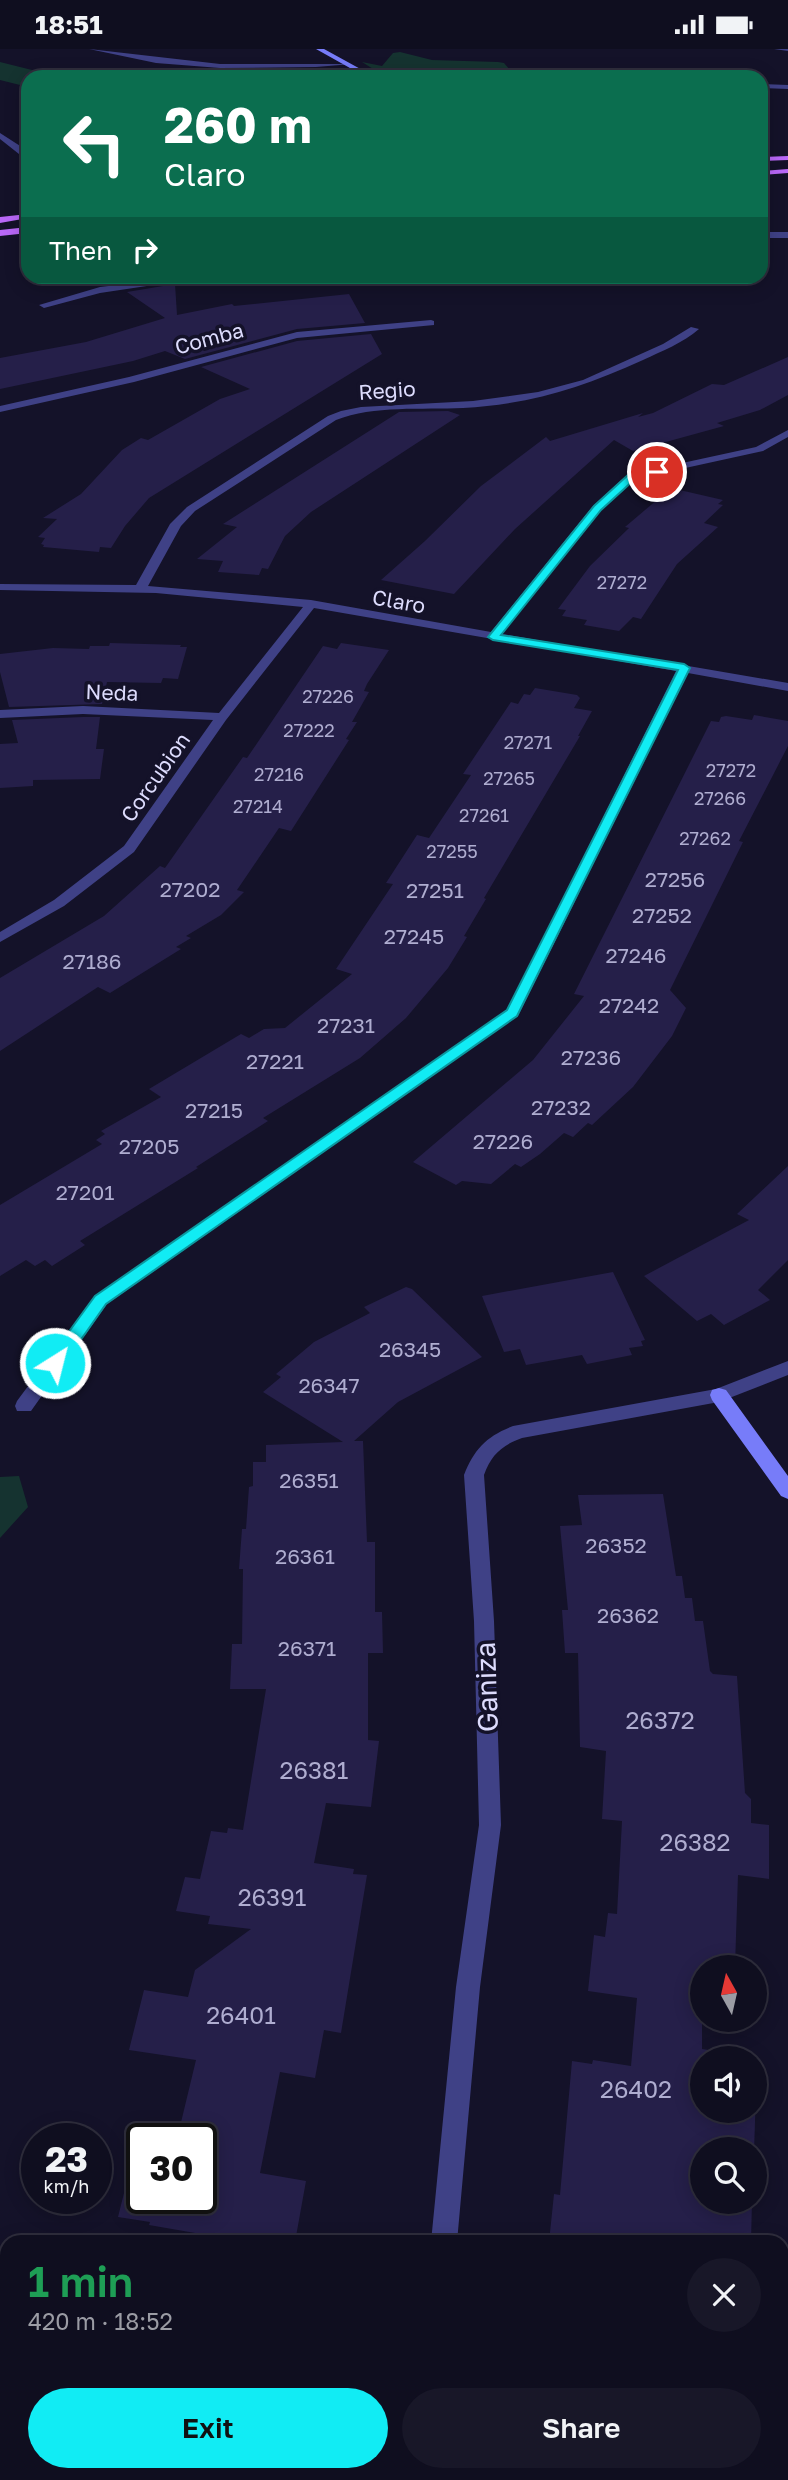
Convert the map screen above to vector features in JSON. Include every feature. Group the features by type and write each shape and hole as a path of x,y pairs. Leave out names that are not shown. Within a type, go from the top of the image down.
{"main road":[{"path":"768,158 788,157"},
{"path":"768,172 788,171"},
{"path":"0,220 21,217"},
{"path":"0,233 21,231"}],"street":[{"path":"92,49 181,65 255,68 349,64"},
{"path":"319,49 360,70"},
{"path":"778,49 788,49"},
{"path":"768,86 788,87"},
{"path":"0,135 21,151"},
{"path":"768,235 788,235"},
{"path":"44,305 100,290 148,284"},
{"name":"Comba","path":"0,409 131,380 297,335 431,323"},
{"name":"Regio","path":"140,589 176,524 191,509 332,418 361,410 473,404 540,395 586,383 666,346 694,329"},
{"path":"493,637 597,508 632,477 759,449 788,433"},
{"name":"Claro","path":"0,587 58,585 234,594 311,604 788,687"},
{"name":"Corcubion","path":"0,938 59,903 129,849 222,717 311,604"},
{"path":"24,1406 101,1300 513,1013 684,668"},
{"name":"Neda","path":"0,714 40,710 113,710 222,717"},
{"name":"Ganiza","path":"445,2235 468,1987 490,1825 484,1621 474,1475 479,1457 499,1439 520,1431 719,1395 788,1368"},
{"path":"719,1395 788,1491"}],"green space":[{"path":"400,52 432,60 498,62 504,63 510,70 375,70 362,62 382,66 393,53"},
{"path":"0,62 32,70 21,70 21,85 0,80"},
{"path":"19,1476 28,1507 0,1538 0,1477"}],"building":[{"path":"175,284 177,315 232,304 234,306 349,294 365,323 297,329 185,359 165,351 133,361 0,389 0,358 86,342 165,318 127,292"},
{"path":"371,334 382,354 149,498 125,526 111,548 100,547 99,552 43,547 41,544 45,538 38,537 57,519 43,518 81,494 122,450 141,438 148,440 220,399 250,389 201,367 297,341"},
{"path":"788,357 788,395 760,410 717,423 724,426 633,451 614,440 515,529 454,594 381,580 481,486 546,437 550,441 643,413 638,417 653,413 712,384 724,385"},
{"path":"448,411 460,415 311,512 285,536 268,569 262,568 259,575 218,572 223,561 197,559 237,527 223,524 399,412"},
{"path":"671,488 723,500 718,504 723,505 704,523 718,527 677,564 641,619 633,617 619,631 584,625 587,620 562,616 566,610 558,609 590,566 629,528 625,527"},
{"path":"110,643 187,647 178,679 163,678 161,683 107,682 102,704 9,707 0,672 0,654 53,648 89,649 90,646 109,646"},
{"path":"341,643 389,650 367,684 364,691 369,692 352,722 357,722 346,739 349,740 291,831 279,828 237,890 244,892 221,915 186,936 191,938 176,947 181,949 110,993 98,987 0,1051 0,978 104,916 160,866 165,868 243,757 247,758 323,646 337,649"},
{"path":"535,688 577,695 580,698 574,708 592,711 580,736 484,898 486,899 464,936 467,937 448,968 406,1018 360,1058 263,1118 268,1121 196,1167 198,1168 80,1241 85,1245 52,1266 45,1260 35,1266 26,1260 0,1276 0,1205 102,1144 96,1140 105,1134 101,1131 161,1097 149,1089 241,1034 249,1038 264,1029 285,1028 352,974 336,969 393,884 386,883 417,835 429,838 471,775 463,774 511,702 518,704 524,694 530,695"},
{"path":"754,715 788,721 788,746 739,841 743,842 670,990 686,1008 672,1036 633,1087 592,1125 588,1123 573,1137 564,1133 540,1154 521,1167 515,1164 491,1184 462,1181 456,1185 413,1162 533,1060 584,996 574,994 711,721 719,722 721,717 726,716 752,720"},
{"path":"100,717 96,749 104,749 100,779 33,780 33,786 0,788 0,744 18,743 12,720"},
{"path":"788,1166 788,1260 758,1290 770,1300 724,1325 711,1314 697,1321 644,1276 749,1220 737,1214"},
{"path":"613,1272 645,1340 641,1341 643,1346 629,1348 632,1355 587,1364 582,1355 526,1365 520,1349 504,1352 482,1296"},
{"path":"406,1287 412,1289 482,1357 398,1402 354,1441 363,1441 367,1542 375,1542 375,1612 382,1612 383,1653 368,1653 368,1740 379,1741 371,1807 326,1803 314,1863 354,1869 353,1874 367,1875 341,2033 324,2030 315,2078 280,2072 260,2173 306,2181 296,2235 207,2235 118,2217 126,2185 126,2214 217,2214 217,2123 181,2123 196,2060 129,2050 144,1990 188,1997 195,1970 251,1929 208,1924 210,1916 176,1911 185,1877 200,1879 211,1831 227,1833 228,1828 243,1830 266,1689 230,1689 232,1644 242,1644 243,1569 239,1569 242,1529 246,1529 249,1487 253,1486 253,1462 266,1462 266,1445 343,1442 263,1392 281,1377 276,1374 314,1342 370,1313 364,1307"},
{"path":"663,1494 676,1576 682,1576 685,1598 692,1598 695,1621 703,1621 710,1671 713,1674 737,1676 745,1793 751,1799 751,1823 769,1825 769,1879 738,1875 735,1955 690,1955 690,2032 702,2032 702,2046 690,2046 690,2123 755,2123 754,2137 690,2137 690,2214 752,2214 751,2235 550,2235 554,2194 560,2195 572,2061 592,2064 593,2060 631,2066 637,1998 588,1991 594,1935 605,1937 608,1913 617,1914 622,1821 602,1819 606,1751 580,1747 578,1653 565,1653 562,1610 568,1610 560,1526 582,1525 578,1495"}],"route":[{"path":"55,1363 101,1300 513,1013 684,668 493,637 597,508 632,477 657,472"}]}
